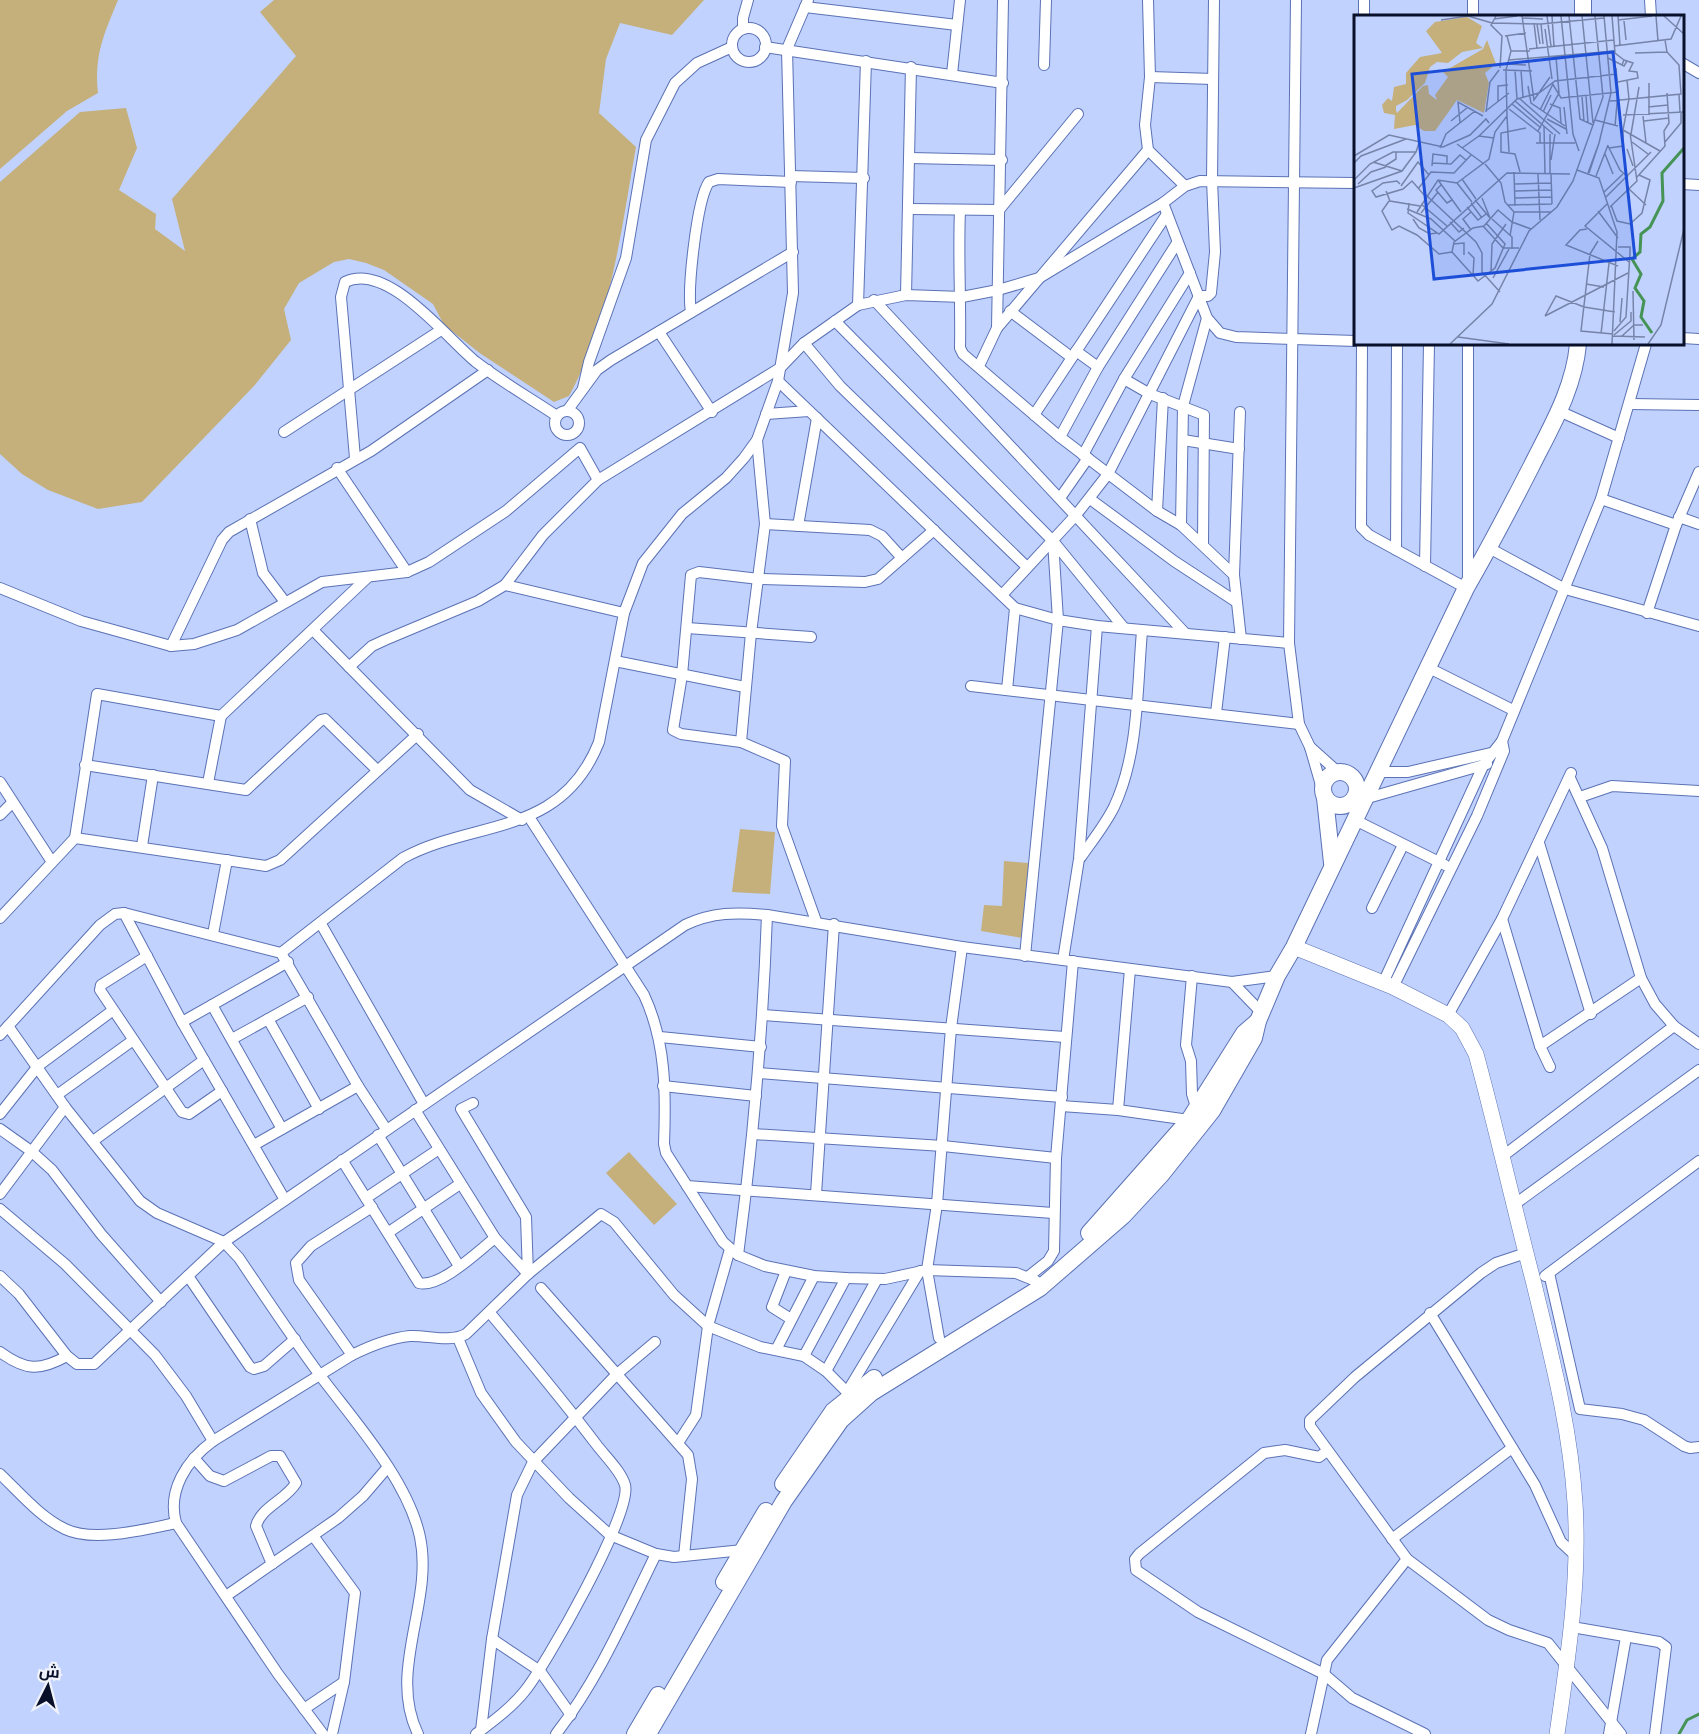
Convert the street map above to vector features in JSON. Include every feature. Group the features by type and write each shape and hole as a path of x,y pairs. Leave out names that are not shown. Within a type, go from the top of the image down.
{"main road":[{"path":"1324,795 1340,806 1351,792 1377,772 1467,586 1559,411 1576,366 1578,345"},
{"path":"648,1734 784,1501 841,1420 852,1396 1040,1288 1092,1245 1212,1111 1254,1038 1259,1017 1277,976 1294,947 1332,864 1351,792 1377,772"},
{"path":"1332,864 1324,795 1325,781 1351,792"},
{"path":"1294,947 1388,985 1448,1015 1462,1028 1476,1054 1553,1354 1568,1433 1575,1504 1576,1556 1572,1627 1557,1734"},
{"path":"635,1734 743,1550 822,1424 852,1396 1069,1253 1138,1191 1193,1115 1244,1033 1259,1017"}],"street":[{"path":"743,28 759,31 765,47 761,57 752,61 741,60 732,48 734,36 743,28 748,0"},
{"path":"952,74 960,0"},
{"path":"997,328 1002,160 1003,0"},
{"path":"1044,65 1046,0"},
{"path":"1148,0 1150,77 1145,125 1148,150 1185,186"},
{"path":"1199,296 1208,296 1211,293 1215,274 1212,180 1214,0"},
{"path":"1296,0 1289,643 1299,724 1310,747 1324,795"},
{"path":"1650,0 1651,15"},
{"path":"182,1022 285,958 321,924 410,854 525,818 563,792 592,759 599,742 624,614 643,563 682,514 726,478 757,440 778,381 792,304 794,252 787,49 806,4 957,25"},
{"path":"765,47 911,67 1003,83"},
{"path":"583,388 589,362 626,258 646,140 675,83 697,63 732,48"},
{"path":"858,304 864,178 866,61"},
{"path":"1684,64 1699,73"},
{"path":"906,295 910,209 911,67"},
{"path":"1150,77 1213,79"},
{"path":"999,210 1078,114"},
{"path":"979,366 997,328 1010,311 1148,150"},
{"path":"910,158 1002,160"},
{"path":"691,312 688,286 691,260 709,182 718,179 864,178"},
{"path":"349,667 372,646 478,601 505,585 543,536 597,480 712,412 780,368 804,343 858,304 906,295 962,297 998,291 1039,278 1163,203 1185,186 1212,180 1354,183"},
{"path":"1163,203 1207,318 1220,333 1226,336 1354,341"},
{"path":"910,209 999,210"},
{"path":"960,210 958,267 962,297 960,348 963,354 1060,437 1157,511 1181,525 1203,543 1234,575"},
{"path":"1034,415 1167,214"},
{"path":"1060,437 1098,367 1177,243"},
{"path":"573,434 560,433 555,425 597,370 794,252"},
{"path":"1060,498 1086,457 1124,379 1190,273"},
{"path":"355,458 341,297 345,282 362,278 383,284 422,310 441,330 488,370 562,413 574,413 579,420 578,428 573,434"},
{"path":"1002,595 1076,515 1108,474 1199,296"},
{"path":"874,300 1184,632"},
{"path":"1010,311 1074,354 1098,367"},
{"path":"1181,525 1183,406 1207,318"},
{"path":"835,321 1053,541 1124,628"},
{"path":"284,432 441,330"},
{"path":"659,332 712,412"},
{"path":"1684,338 1699,339"},
{"path":"804,343 840,386 1027,567"},
{"path":"1362,345 1360,525 1369,536 1467,586 1468,345"},
{"path":"1396,550 1397,345"},
{"path":"1425,566 1429,345"},
{"path":"1388,985 1451,867 1499,763 1513,710 1601,499 1646,345"},
{"path":"171,646 222,540 229,532 337,468 371,451 488,370"},
{"path":"1124,379 1150,394 1204,415 1206,444 1203,543"},
{"path":"778,381 1015,608 1058,620 1097,626 1289,643"},
{"path":"1157,511 1163,398"},
{"path":"1630,404 1699,405"},
{"path":"1559,411 1620,438"},
{"path":"1240,412 1234,575 1235,601 1241,639"},
{"path":"766,414 813,414"},
{"path":"798,526 813,414"},
{"path":"573,434 597,480"},
{"path":"741,741 745,687 765,524 757,440"},
{"path":"1183,440 1239,449"},
{"path":"0,588 81,621 171,646 194,645 221,636 322,582 407,572 429,562 506,511 580,448"},
{"path":"337,468 407,572"},
{"path":"1647,613 1678,521 1699,472"},
{"path":"1090,499 1174,561 1235,601"},
{"path":"1601,499 1678,521 1699,524"},
{"path":"249,519 262,573 285,602"},
{"path":"765,524 877,532 902,558"},
{"path":"816,921 782,826 786,761 741,741 681,734 673,730 682,675 690,580 694,572 759,579 865,582 878,579 934,530"},
{"path":"1025,956 1058,620 1053,541"},
{"path":"1489,548 1565,589 1699,627"},
{"path":"208,783 221,716 367,578"},
{"path":"505,585 624,614"},
{"path":"1007,690 1015,608"},
{"path":"313,630 418,734 470,790 525,818 626,966 644,995 660,1037 664,1144 674,1167 734,1252 786,1271 814,1276 877,1279 923,1270 1007,1273 1032,1279 1053,1254 1053,1213 1062,1102 1068,960 1093,698 1097,626"},
{"path":"687,628 811,637"},
{"path":"1079,859 1117,800 1130,759 1142,631"},
{"path":"1216,713 1225,636"},
{"path":"615,661 745,687"},
{"path":"1429,668 1513,710"},
{"path":"971,686 1093,698 1299,724"},
{"path":"0,918 75,838 97,694 221,716"},
{"path":"85,765 246,790 321,720 325,719 377,770"},
{"path":"75,838 142,846 266,866 280,861 418,734"},
{"path":"1377,772 1408,772 1491,752 1503,746"},
{"path":"1310,747 1403,845 1451,867"},
{"path":"1388,985 1440,862 1491,752"},
{"path":"1351,792 1404,789 1484,764 1499,763"},
{"path":"1404,789 1408,772"},
{"path":"142,846 153,775"},
{"path":"1448,1015 1502,919 1571,775 1602,848 1641,978 1655,1004 1674,1026 1699,1044"},
{"path":"0,782 52,862"},
{"path":"1580,797 1612,786 1699,791"},
{"path":"0,815 12,803"},
{"path":"1539,843 1591,1014"},
{"path":"1372,908 1403,845"},
{"path":"213,934 227,860"},
{"path":"0,1276 19,1294 67,1356 77,1364 94,1364 224,1242 684,925 703,916 740,912 816,921 962,947 1232,982 1277,976"},
{"path":"124,913 182,1022 285,1200"},
{"path":"418,1734 411,1721 406,1687 407,1669 420,1598 421,1548 410,1505 387,1468 239,1258 224,1242 157,1213 140,1201 65,1107 38,1066 2,1032 100,925 115,915 124,913 213,934 285,958 358,1086 402,1174 459,1266"},
{"path":"678,1443 696,1414 708,1326 734,1252 747,1190 763,1015 767,915"},
{"path":"1502,919 1540,1046 1550,1066"},
{"path":"321,924 420,1107 439,1149 495,1238 528,1274"},
{"path":"816,1194 834,924"},
{"path":"323,1734 176,1522 172,1509 174,1494 180,1478 194,1458 213,1441 352,1355 372,1346 409,1336 458,1338 490,1313 528,1274 594,1217 601,1214 614,1222 674,1295 708,1326 739,1340 804,1356 826,1371 852,1396 923,1270 937,1204 951,1028 962,947"},
{"path":"147,956 101,985 100,990 132,1041 182,1112 187,1114 222,1091"},
{"path":"1118,1110 1130,969"},
{"path":"758,1073 948,1087 1118,1110 1193,1115 1191,1061 1186,1045 1192,976"},
{"path":"1540,1046 1591,1014 1641,978"},
{"path":"1232,982 1259,1017"},
{"path":"232,1039 308,997"},
{"path":"212,1005 282,1129"},
{"path":"0,1114 38,1066 112,1011"},
{"path":"763,1015 1065,1037"},
{"path":"268,1019 319,1109"},
{"path":"1503,1156 1674,1026"},
{"path":"660,1037 760,1047"},
{"path":"57,1095 132,1041"},
{"path":"93,1141 204,1060"},
{"path":"1515,1204 1699,1070"},
{"path":"254,1145 358,1086"},
{"path":"663,1086 756,1096"},
{"path":"473,1103 461,1109 526,1217 528,1274"},
{"path":"0,1194 65,1107"},
{"path":"0,1129 31,1150 52,1170 101,1234 161,1302"},
{"path":"753,1134 819,1140 942,1146 1056,1158"},
{"path":"352,1355 299,1280 296,1263 311,1246 402,1174 439,1149"},
{"path":"342,1160 419,1283 432,1283 459,1266 495,1238"},
{"path":"1534,1285 1699,1161"},
{"path":"389,1232 460,1184"},
{"path":"687,1186 1053,1213"},
{"path":"0,1209 65,1264 131,1330 170,1373 213,1441"},
{"path":"1526,1253 1496,1263 1430,1313 1355,1377 1310,1420 1312,1430 1407,1559 1488,1620 1509,1630 1548,1643 1621,1734"},
{"path":"923,1270 939,1338"},
{"path":"786,1271 771,1305 773,1309 791,1319"},
{"path":"1549,1273 1580,1409 1622,1414 1644,1420 1684,1446 1699,1447"},
{"path":"188,1276 249,1367 254,1369 264,1366 295,1339"},
{"path":"776,1350 814,1276"},
{"path":"804,1356 846,1278"},
{"path":"826,1371 877,1279"},
{"path":"541,1288 688,1455 692,1466 684,1556"},
{"path":"478,1732 522,1695 540,1671 576,1607 610,1535 623,1503 625,1484 575,1416 490,1313"},
{"path":"1430,1313 1535,1485 1562,1542 1576,1556"},
{"path":"458,1338 481,1393 533,1462 610,1535 656,1554 684,1556 743,1550"},
{"path":"478,1732 512,1516 518,1495 533,1462 617,1374 655,1342"},
{"path":"0,1352 11,1360 37,1368 46,1368 67,1356"},
{"path":"1392,1539 1512,1448"},
{"path":"1327,1451 1319,1457 1285,1450 1264,1454 1139,1554 1134,1564 1139,1574 1198,1612 1324,1674 1352,1698 1425,1734"},
{"path":"194,1458 210,1476 224,1481 271,1456 280,1456 296,1484 260,1516 256,1526 272,1564"},
{"path":"226,1596 314,1537 352,1507 387,1468"},
{"path":"0,1474 36,1508 67,1530 110,1533 176,1522"},
{"path":"314,1537 356,1593 344,1682 332,1734"},
{"path":"556,1734 571,1715 616,1636 656,1554"},
{"path":"1311,1734 1328,1660 1407,1559"},
{"path":"1572,1627 1664,1643 1666,1647 1655,1734"},
{"path":"1609,1734 1626,1637"},
{"path":"492,1639 540,1671 571,1715"},
{"path":"304,1709 344,1682"}],"shaded area":[{"path":"0,0 118,0 104,34 99,56 98,93 67,111 0,169"},
{"path":"274,0 704,0 672,35 620,23 606,59 599,113 636,147 613,274 595,337 583,367 569,396 554,402 481,354 444,325 433,304 384,270 349,259 334,262 299,283 284,309 291,340 254,386 142,502 98,509 48,490 22,474 0,454 0,182 80,112 126,108 137,148 119,190 156,214 155,229 185,251 172,199 296,56 260,12"},
{"path":"740,829 775,832 770,894 732,892"},
{"path":"1004,861 1028,863 1028,939 981,931 984,905 1002,906"},
{"path":"629,1152 677,1204 654,1225 606,1173"}],"waterway":[{"path":"1679,1734 1687,1720 1699,1714"}]}
